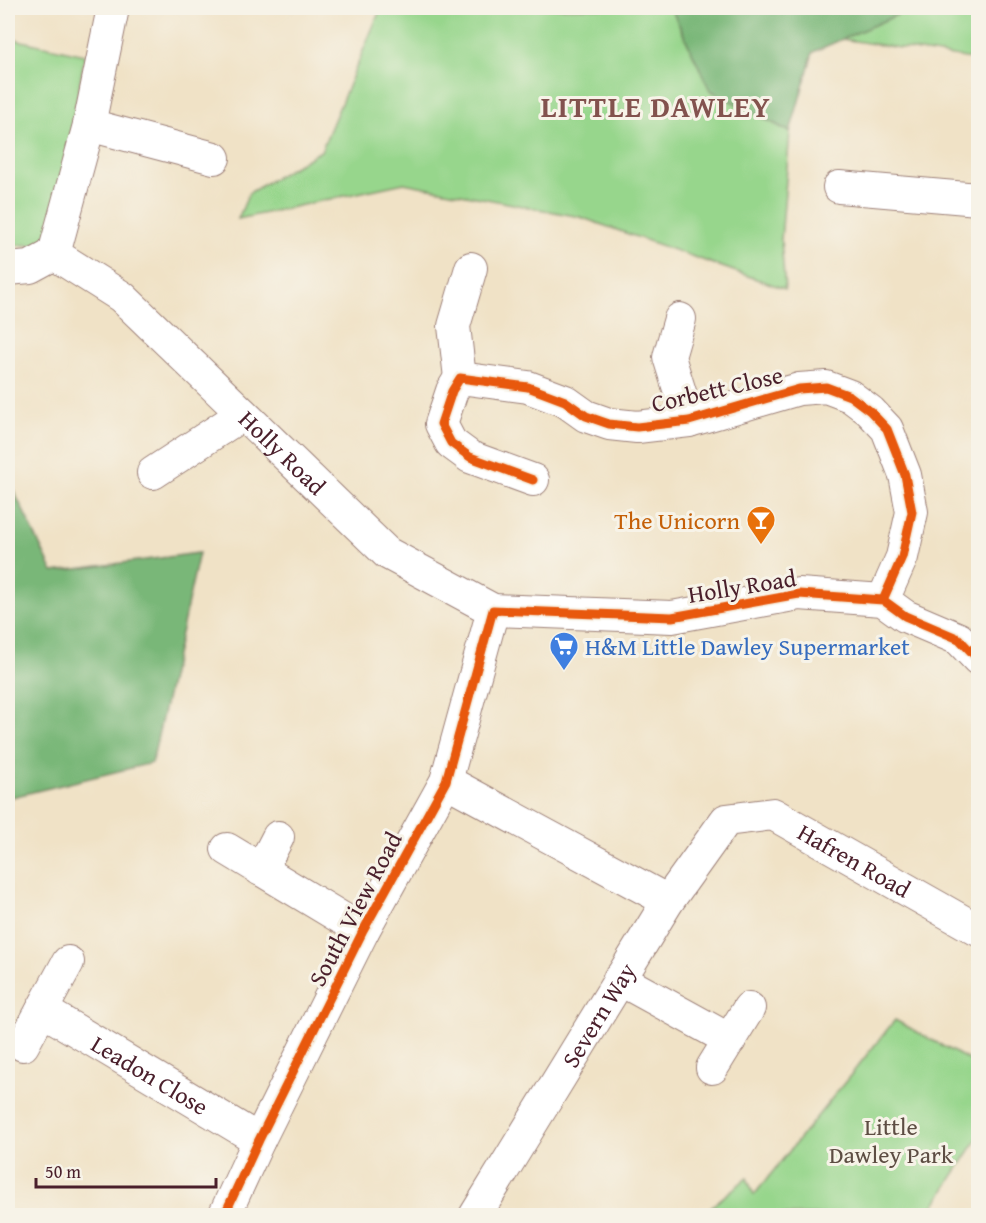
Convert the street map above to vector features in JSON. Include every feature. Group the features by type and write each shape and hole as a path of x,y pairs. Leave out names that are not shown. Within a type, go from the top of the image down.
{"street":[{"path":"8,269 30,267 54,254 89,125 113,8"},
{"path":"89,125 214,158"},
{"path":"839,187 978,199"},
{"name":"Holly Road","path":"54,254 122,297 387,553 493,610 672,617 799,594 883,600"},
{"path":"471,268 454,326 460,378 452,391 441,424 451,444 470,457 533,480"},
{"name":"Corbett Close","path":"680,319 669,357 689,421"},
{"name":"Corbett Close","path":"460,378 528,387 565,401 586,416 609,424 637,427 689,421 799,389 826,387 850,396 870,411 886,429 905,475 912,512 902,557 883,600"},
{"path":"153,473 243,414"},
{"path":"883,600 905,616 959,639 978,659"},
{"name":"South View Road","path":"224,1215 363,931 446,782 493,610"},
{"path":"446,782 668,901"},
{"name":"Hafren Road","path":"726,820 773,814 978,930"},
{"name":"Severn Way","path":"475,1215 668,901 726,820"},
{"path":"261,870 278,837"},
{"path":"227,849 363,931"},
{"path":"23,1045 68,962"},
{"path":"619,980 729,1040"},
{"path":"712,1068 749,1008"},
{"name":"Leadon Close","path":"42,1010 259,1140"}],"green space":[{"path":"381,8 671,8 710,90 790,132 781,240 785,289 580,217 404,183 238,219 249,193 321,151"},
{"path":"671,8 901,8 897,15 813,52 790,132 710,90"},
{"path":"901,8 978,8 978,60 841,39 897,15"},
{"path":"8,38 85,55 50,245 8,245"},
{"path":"8,168 11,183 12,245 8,246"},
{"path":"8,479 53,572 199,553 152,763 8,798"},
{"name":"Little Dawley Park","path":"895,1020 978,1065 978,1138 928,1215 707,1215 712,1206 747,1178 754,1195"}],"cycle path":[{"path":"533,480 470,457 451,443 441,424 452,391 460,378 528,387 565,401 586,416 609,424 637,427 689,421 799,389 826,387 850,396 870,411 887,429 905,475 912,512 902,557 883,600"},
{"path":"224,1216 259,1140 363,931 446,781 493,610 672,617 799,594 883,600 905,616 959,639 978,659"}],"place":[{"name":"The Unicorn","path":"761,546"},
{"name":"H&M Little Dawley Supermarket","path":"564,672"}],"district":[{"name":"LITTLE DAWLEY","path":"656,106"}]}
